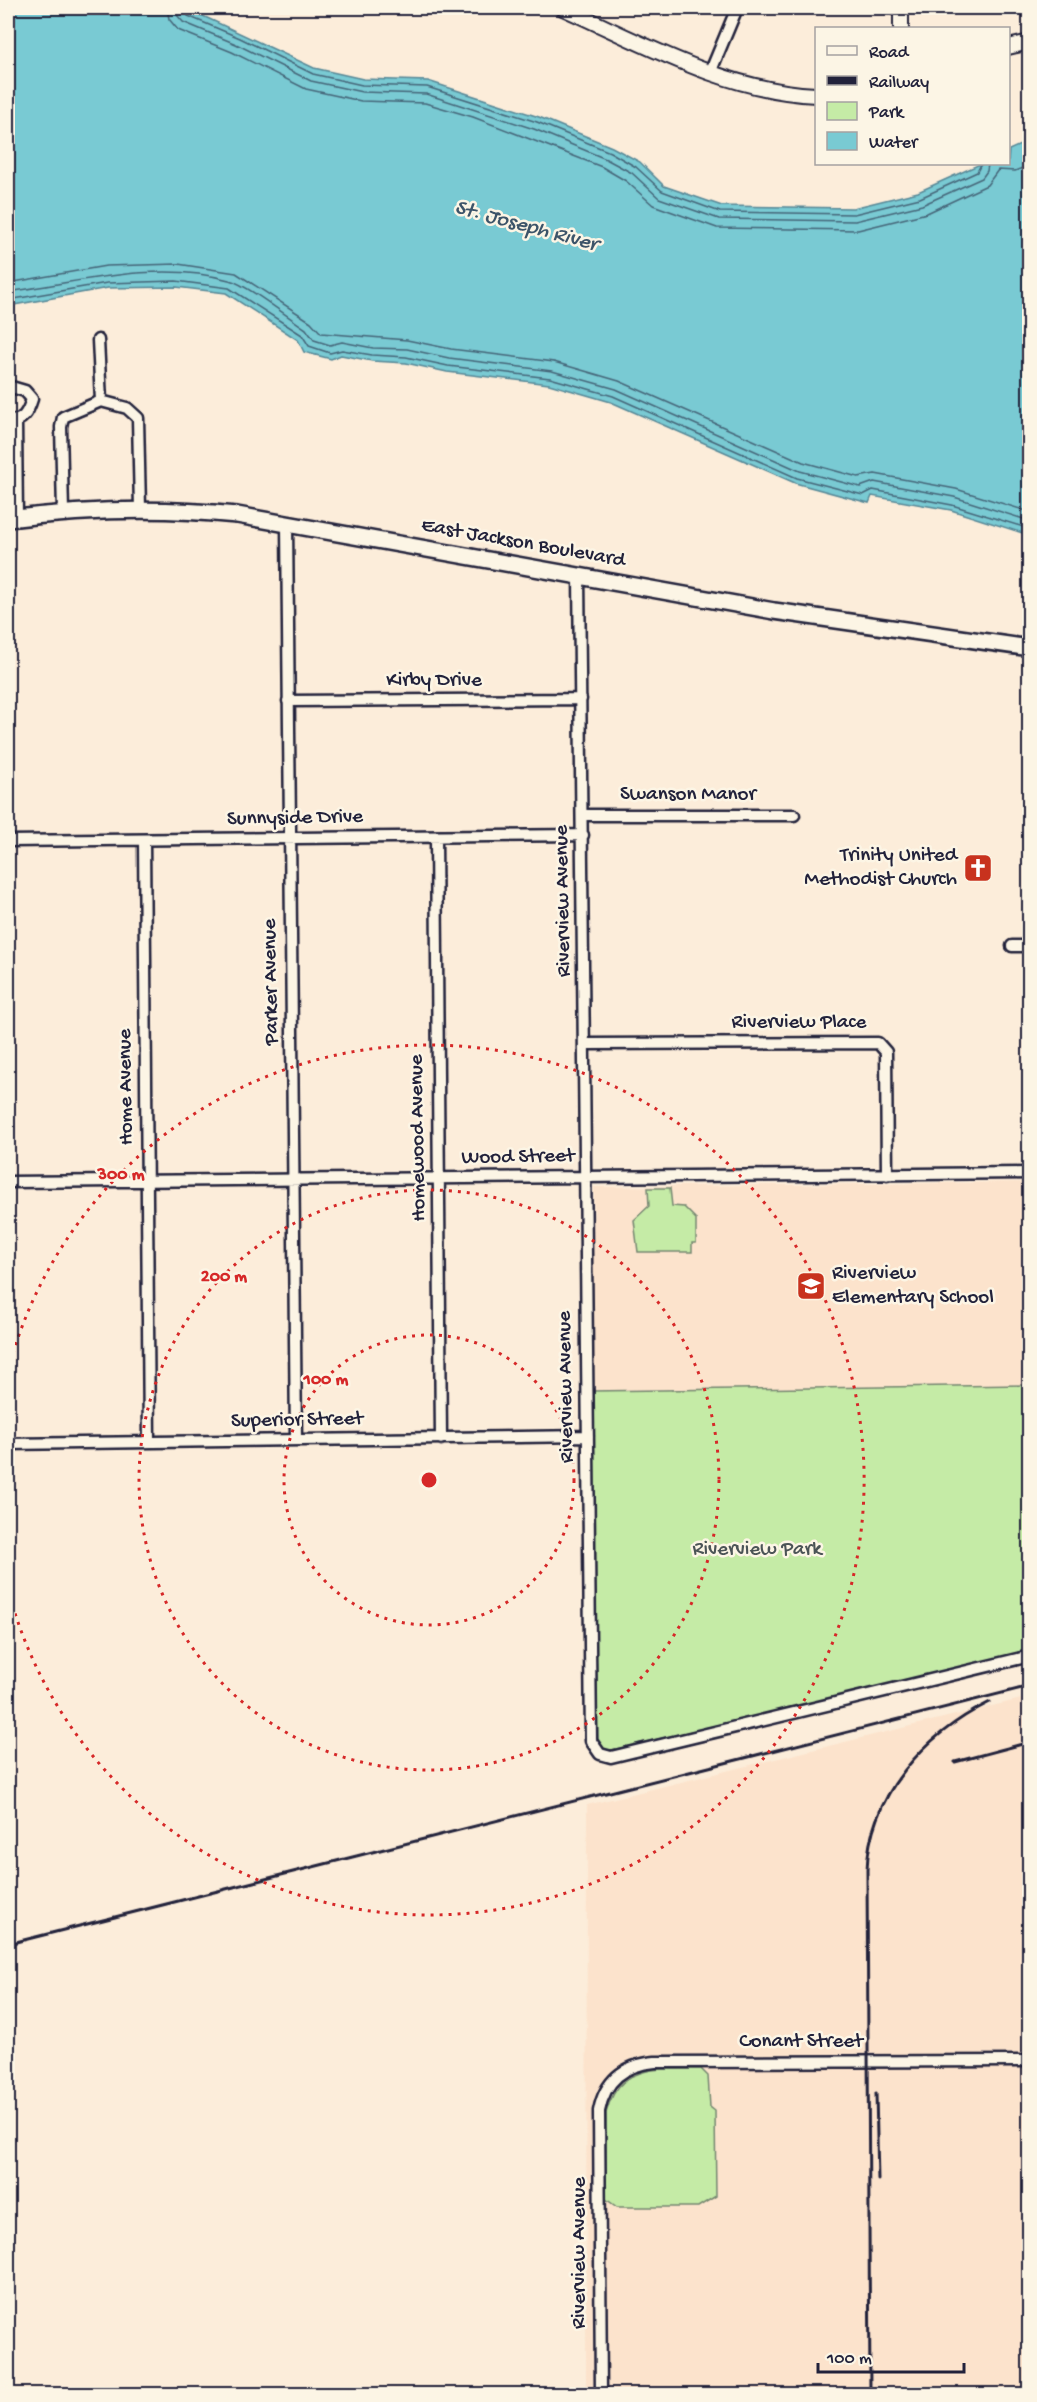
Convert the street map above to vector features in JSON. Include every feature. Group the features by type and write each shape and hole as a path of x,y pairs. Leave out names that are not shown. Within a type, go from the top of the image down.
{"main road":[{"name":"East Jackson Boulevard","path":"12,518 63,512 140,509 196,511 287,524 774,611 1029,648"}],"street":[{"path":"563,8 581,11 710,73 748,86 786,94 815,95"},
{"path":"710,73 737,8"},
{"path":"901,8 901,27"},
{"path":"1010,47 1029,42"},
{"path":"99,340 101,401"},
{"path":"8,386 26,391 32,399 24,417 12,421 12,518"},
{"path":"63,512 61,427 63,417 101,401 127,408 138,418 141,426 140,509"},
{"name":"Parker Avenue","path":"287,524 296,1440"},
{"name":"Riverview Avenue","path":"579,575 591,1741 600,1754 611,1757 1029,1656"},
{"name":"Kirby Drive","path":"288,701 581,699"},
{"name":"Swanson Manor","path":"583,814 794,815"},
{"name":"Sunnyside Drive","path":"8,841 583,835"},
{"name":"Homewood Avenue","path":"436,837 441,1439"},
{"name":"Home Avenue","path":"144,840 149,1442"},
{"path":"1012,946 1029,946"},
{"name":"Riverview Place","path":"585,1044 878,1043 886,1052 887,1175"},
{"name":"Wood Street","path":"8,1182 1029,1173"},
{"name":"Superior Street","path":"8,1444 588,1436"},
{"name":"Conant Street","path":"599,2111 605,2093 615,2079 623,2070 638,2064 1029,2061"},
{"name":"Riverview Avenue","path":"599,2111 601,2394"}],"shaded area":[{"name":"Riverview Elementary School","path":"1029,1182 1029,1385 591,1391 594,1187"},
{"path":"1029,1697 1029,2394 586,2394 587,1805"}],"green space":[{"path":"648,1188 670,1188 672,1206 684,1207 696,1219 696,1243 692,1243 692,1252 638,1252 634,1220 649,1206"},
{"name":"Riverview Park","path":"1029,1385 1029,1651 612,1750 605,1750 598,1744 591,1391"},
{"path":"661,2069 701,2069 708,2076 710,2107 715,2111 716,2196 698,2207 617,2207 606,2199 606,2113 609,2103 619,2086 625,2081 641,2072"}],"water":[{"name":"St. Joseph River","path":"8,8 186,8 314,68 363,79 428,81 539,117 612,147 640,162 664,186 722,206 853,208 918,192 978,165 1010,165 1010,150 1029,141 1029,535 951,510 872,496 869,503 795,483 611,402 549,384 447,372 406,363 372,361 341,355 331,359 304,352 298,340 226,293 176,287 108,288 8,306"}],"railway":[{"path":"8,1944 1030,1686"},
{"path":"870,2394 867,1870 870,1843 878,1817 890,1792 905,1770 923,1749 944,1731 966,1715 990,1702"},
{"path":"955,1762 1030,1742"},
{"path":"876,2093 878,2180"}],"place":[{"name":"Trinity United Methodist Church","path":"978,868"},
{"name":"Riverview Elementary School","path":"811,1286"}]}
